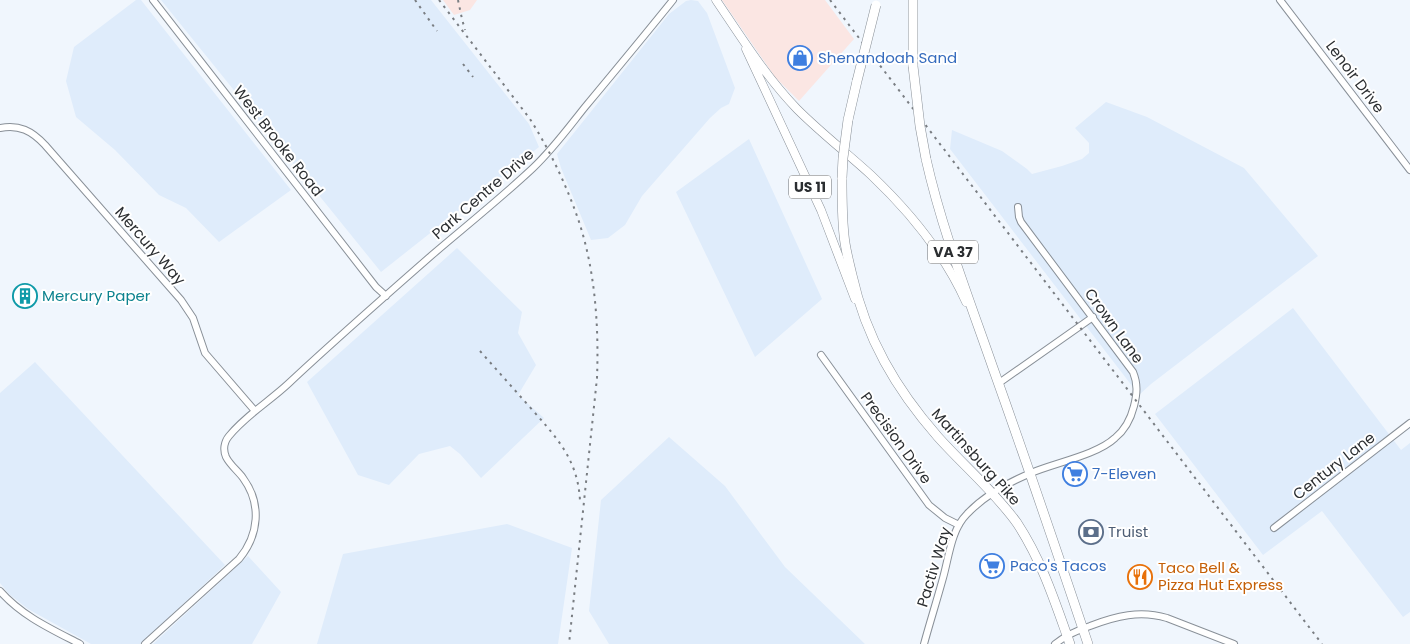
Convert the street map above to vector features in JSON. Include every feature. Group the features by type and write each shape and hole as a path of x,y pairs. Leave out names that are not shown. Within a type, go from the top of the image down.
{"highway":[{"name":"VA 37","path":"914,0 913,66 926,159 947,234 985,344"},
{"name":"Martinsburg Pike","path":"877,3 848,120 842,158 844,236 848,260 862,310 876,348 914,408 942,442 992,492 1017,524 1048,582 1068,640"},
{"name":"Martinsburg Pike","path":"985,344 1088,644"}],"main road":[{"name":"US 11","path":"716,0 771,78 796,108 883,187 922,230 952,275 985,344"},
{"name":"US 11","path":"736,29 821,210 865,326 876,348"}],"street":[{"name":"West Brooke Road","path":"153,0 370,279 386,296"},
{"name":"Park Centre Drive","path":"145,644 239,559 250,544 255,529 256,510 248,484 228,460 224,448 230,434 540,161 673,0"},
{"name":"Lenoir Drive","path":"1280,0 1410,170"},
{"name":"Mercury Way","path":"0,128 17,127 26,130 44,145 181,300 193,318 206,353 255,411"},
{"name":"Crown Lane","path":"1018,207 1021,222 1128,363 1136,378 1137,390 1132,412 1121,432 1108,444 1030,473"},
{"path":"999,383 1093,317"},
{"name":"Precision Drive","path":"821,355 928,505 945,518 959,525"},
{"name":"Century Lane","path":"1274,528 1410,423"},
{"name":"Pactiv Way","path":"924,644 959,525 967,514 992,492 1030,473"},
{"path":"0,591 27,616 80,644"},
{"path":"1055,644 1068,640 1083,628 1122,615 1150,614 1175,620 1234,644"}],"shaded area":[{"path":"136,0 141,0 291,190 219,242 186,208 159,195 115,150 76,117 66,81 74,47"},
{"path":"161,0 431,0 529,124 539,147 381,272"},
{"path":"443,0 477,0 470,10 454,15"},
{"name":"Shenandoah Sand","path":"722,0 825,0 854,39 799,101 775,77"},
{"path":"686,1 698,1 707,13 735,88 729,104 721,108 710,118 642,196 625,225 608,238 591,240 557,154 669,14"},
{"path":"1106,102 1147,117 1244,168 1318,256 1139,395 950,149 952,130 1002,151 1032,174 1062,166 1082,159 1089,153 1089,143 1075,128"},
{"path":"749,139 822,299 755,357 676,192"},
{"path":"457,248 522,312 518,333 536,365 518,395 544,418 481,478 460,454 450,446 419,454 389,485 358,475 307,382"},
{"path":"1293,308 1401,450 1410,443 1410,612 1403,617 1322,511 1263,555 1155,414"},
{"path":"35,362 225,565 140,644 91,644 28,609 9,594 0,583 0,393"},
{"path":"669,437 725,486 785,567 865,644 609,644 589,611 601,500"},
{"path":"507,524 572,548 558,644 317,644 343,554"},
{"path":"248,556 281,592 252,644 153,644"}],"railway":[{"path":"415,0 437,31"},
{"path":"439,0 537,130 562,178 577,216 588,255 596,317 597,378 569,644"},
{"path":"458,0 465,30"},
{"path":"830,0 1322,644"},
{"path":"463,64 473,77"},
{"path":"480,351 563,448 575,472 580,501"}],"place":[{"name":"Shenandoah Sand","path":"800,58"},
{"name":"Mercury Paper","path":"25,296"},
{"name":"7-Eleven","path":"1075,474"},
{"name":"Truist","path":"1091,532"},
{"name":"Paco's Tacos","path":"992,566"},
{"name":"Taco Bell & Pizza Hut Express","path":"1140,577"}]}
